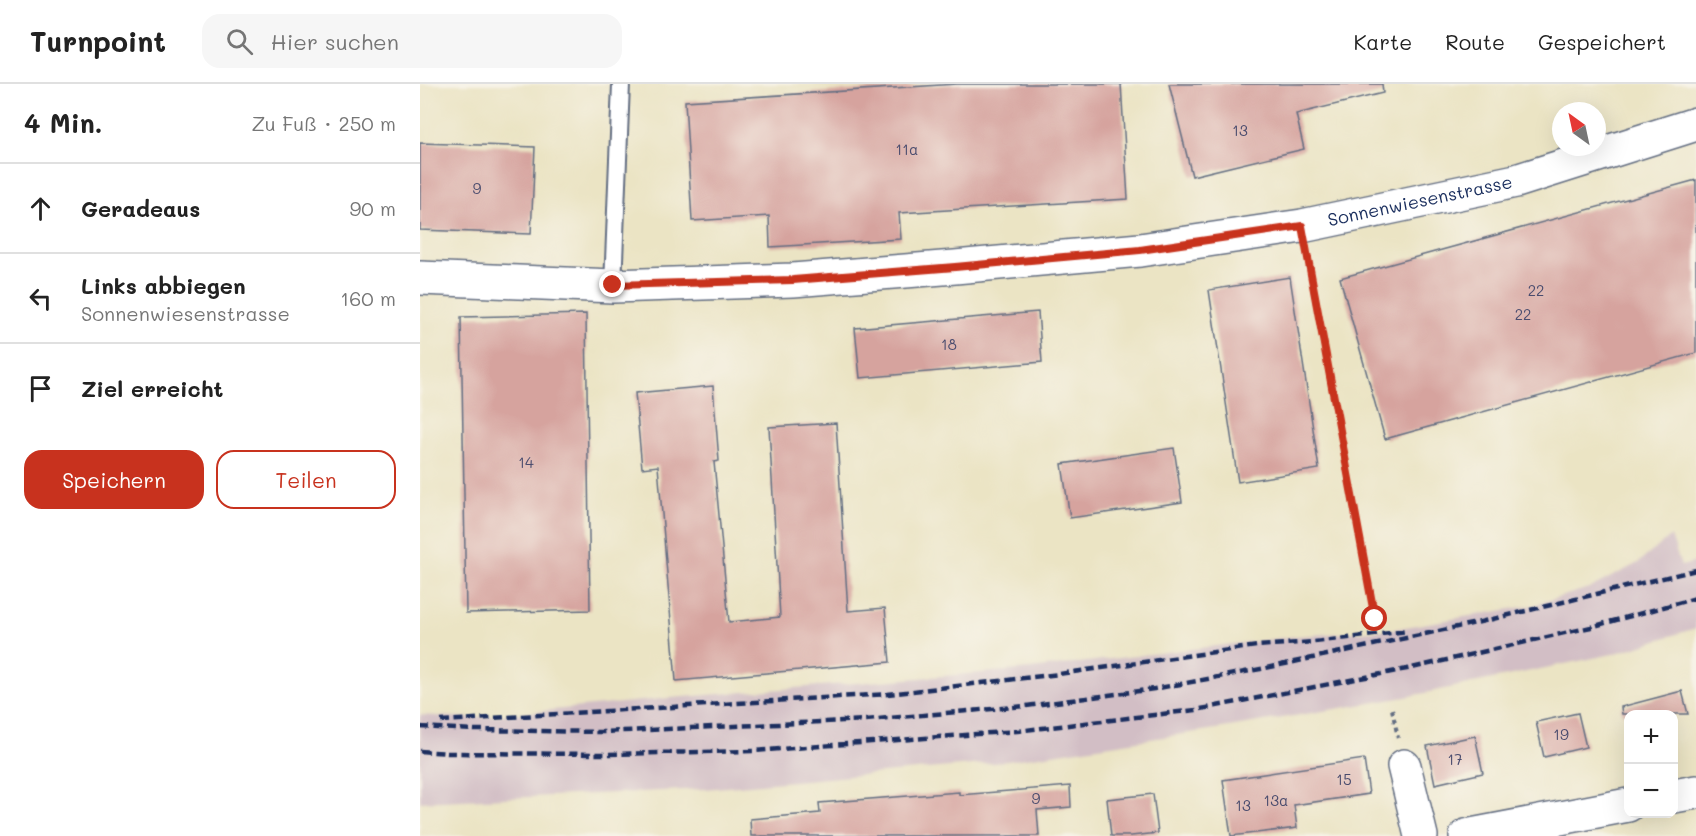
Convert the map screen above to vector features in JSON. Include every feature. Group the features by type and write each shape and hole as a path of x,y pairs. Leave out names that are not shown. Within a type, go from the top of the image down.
{"street":[{"name":"Sonnenwiesenstrasse","path":"420,278 613,285 793,280 1140,250 1302,226 1516,181 1696,124"},
{"path":"1404,766 1421,836"},
{"path":"1678,795 1696,792"},
{"path":"1466,836 1624,806"}],"lane":[{"path":"613,285 621,84"}],"path":[{"path":"1302,226 1375,619"}],"shaded area":[{"path":"1671,536 1681,566 1696,562 1696,628 1613,654 1406,697 994,763 705,789 420,802 420,715 473,718 671,698 1030,669 1297,636 1388,630 1534,605 1592,587 1638,563"}],"building":[{"path":"957,84 1121,84 1128,199 899,213 901,239 770,247 769,216 692,221 685,101"},
{"path":"1169,84 1382,84 1383,93 1296,114 1304,149 1192,176"},
{"path":"420,143 535,147 531,234 420,230"},
{"path":"1696,180 1696,353 1385,439 1340,278"},
{"path":"1290,277 1319,469 1238,482 1209,290"},
{"path":"1038,312 1042,362 860,378 855,328"},
{"path":"586,314 590,610 466,613 461,317"},
{"path":"713,386 719,461 714,462 729,622 780,617 769,427 836,423 848,611 885,608 890,662 676,681 658,466 642,468 635,393"},
{"path":"1174,448 1182,502 1070,518 1062,464"},
{"path":"1682,691 1688,714 1678,714 1678,710 1624,710 1622,714 1621,707"},
{"path":"1578,713 1586,747 1544,757 1536,722"},
{"path":"1475,736 1483,773 1435,784 1427,746"},
{"path":"1364,759 1369,794 1294,805 1297,828 1231,836 1223,780"},
{"path":"1070,786 1071,807 1037,810 1039,836 751,836 750,819 820,813 819,803"},
{"path":"1153,794 1158,833 1111,836 1107,799"}],"railway":[{"path":"420,727 603,732 866,720 1026,706 1154,689 1266,668 1476,623 1696,570"},
{"path":"420,751 607,754 754,751 1017,731 1196,710 1412,668 1591,627 1696,598"},
{"path":"441,721 888,694 1059,674 1257,646 1408,631"}],"route":[{"path":"613,285 793,280 955,267 1140,250 1302,226 1375,619"}]}
